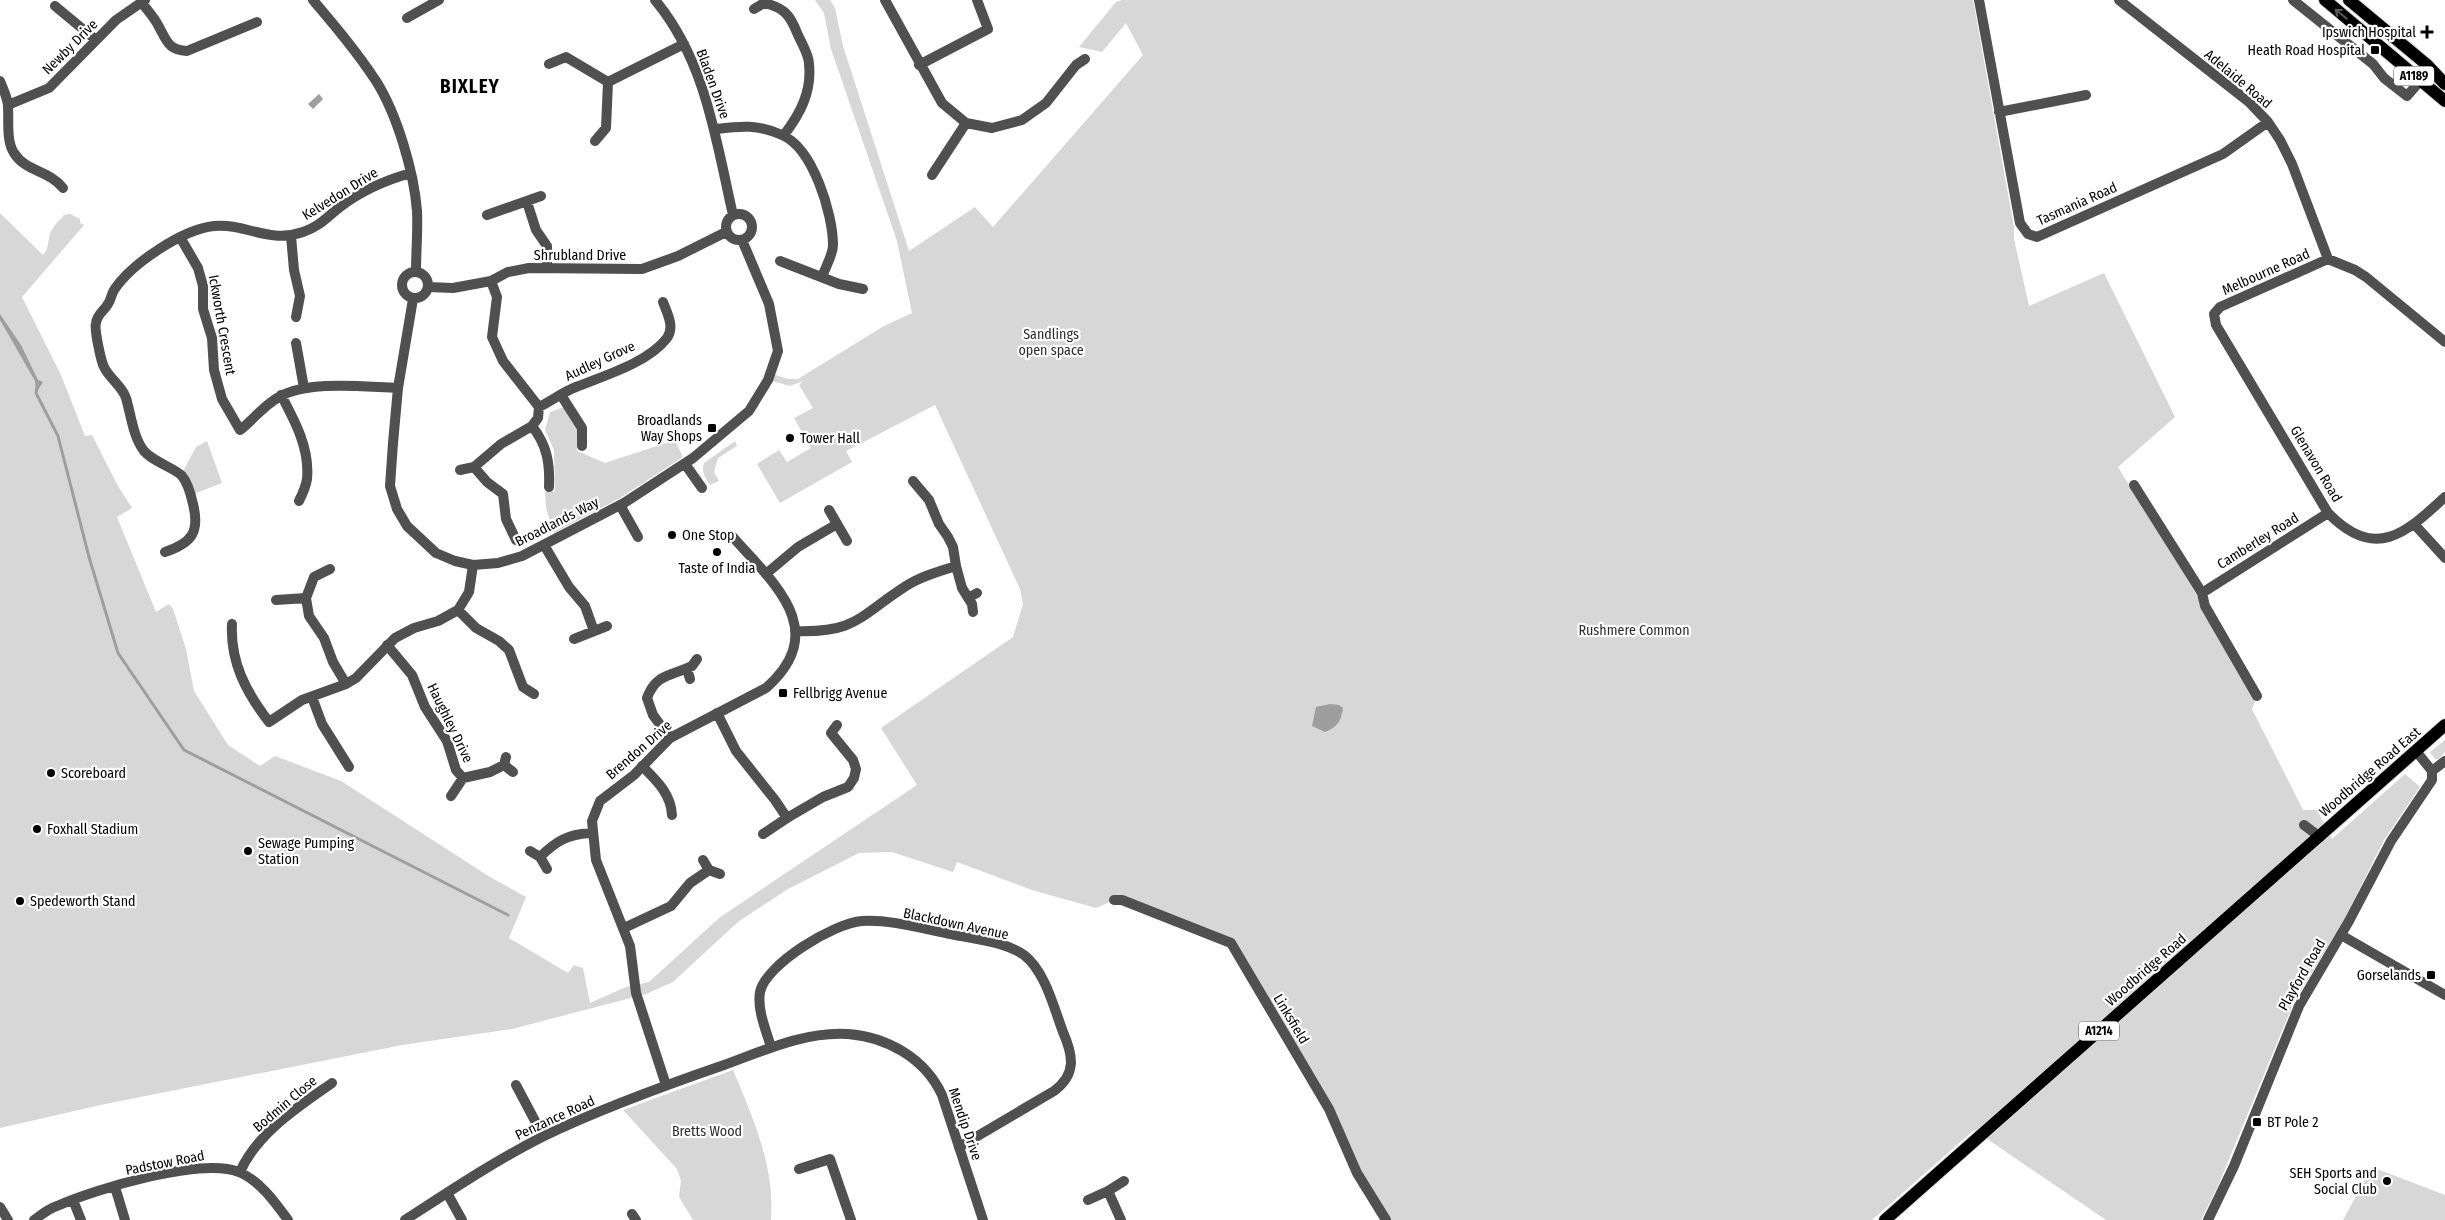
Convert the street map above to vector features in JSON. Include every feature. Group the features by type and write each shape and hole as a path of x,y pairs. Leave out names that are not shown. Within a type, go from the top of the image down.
{"main road":[{"name":"A1189","path":"2325,0 2418,84 2445,100"},
{"name":"A1189","path":"2350,0 2426,64 2445,84"},
{"name":"Woodbridge Road East","path":"2317,839 2445,725"},
{"name":"Woodbridge Road","path":"1885,1220 2317,839"}],"street":[{"path":"313,0 357,54 377,83 401,137 411,173 417,210 416,272"},
{"path":"407,18 439,0"},
{"name":"Bladen Drive","path":"655,0 684,44 704,89 716,129 733,215"},
{"path":"885,0 942,104 966,123 992,128 1022,120 1046,103 1076,65 1085,59"},
{"path":"919,65 988,29 977,0"},
{"name":"Tasmania Road","path":"1979,0 2020,222 2028,234 2037,237 2223,154 2268,122"},
{"name":"Adelaide Road","path":"2119,0 2249,102 2268,122 2292,164 2328,259"},
{"path":"2293,0 2373,64 2384,78 2398,90 2407,96 2418,84"},
{"path":"144,2 159,26 167,45 177,51 187,51 257,22"},
{"name":"Newby Drive","path":"8,105 49,88 116,20 144,2"},
{"path":"754,9 764,3 778,6 791,18 810,63 808,93 797,118 784,135"},
{"path":"55,6 96,40"},
{"path":"608,82 684,44"},
{"path":"549,64 566,57 608,82"},
{"path":"0,81 8,105 7,123 13,152 29,168 48,173 63,188"},
{"path":"595,141 606,128 608,82"},
{"path":"1999,112 2086,95"},
{"path":"932,175 966,123"},
{"path":"716,129 752,125 784,135 800,148 817,177 831,225 833,247 822,277"},
{"name":"Kelvedon Drive","path":"166,552 182,546 194,533 197,520 191,495 182,475 163,466 144,451 132,424 125,396 104,367 95,324 98,315 108,305 114,291 130,272 180,237 194,230 214,226 237,228 265,236 291,236 323,223 340,207 380,184 411,173"},
{"path":"487,215 541,196"},
{"path":"527,202 536,230 547,246 547,267"},
{"path":"743,214 752,224 750,233 742,240 732,238 726,232 726,221 733,215 743,214"},
{"name":"Shrubland Drive","path":"428,287 453,288 492,280 508,272 529,268 642,269 678,256 726,232"},
{"path":"291,236 294,270 300,296 296,318"},
{"name":"Ickworth Crescent","path":"180,237 198,268 203,286 203,309 212,338 214,370 222,399 240,430 281,395 304,388 398,388"},
{"name":"Broadlands Way","path":"413,299 398,388 390,486 397,509 407,526 429,548 446,558 473,565 498,564 522,556 620,505 685,464 749,411 768,380 778,351 769,304 742,240"},
{"name":"Melbourne Road","path":"2220,307 2328,259 2355,270 2366,277 2445,342"},
{"path":"780,261 822,277 863,289"},
{"path":"416,272 425,277 428,287 423,296 413,299 404,294 401,284 406,275 416,272"},
{"path":"460,470 474,467 501,444 532,426 538,418 539,407 503,362 492,337 497,297 492,280"},
{"name":"Audley Grove","path":"539,407 641,359 667,338 671,322 663,302"},
{"name":"Glenavon Road","path":"2220,307 2214,314 2216,325 2328,513 2344,529 2358,537 2386,538 2415,525"},
{"path":"296,343 304,388"},
{"path":"281,395 297,424 303,443 307,479 299,501"},
{"name":"Audley Grove","path":"561,395 582,428 582,446"},
{"path":"532,426 542,439 548,454 549,487"},
{"path":"685,464 702,488"},
{"path":"474,467 487,482 503,494 506,519 516,540"},
{"path":"914,481 929,500 939,524 953,547 962,588 973,596 973,612"},
{"path":"2134,485 2202,593 2205,606 2257,696"},
{"path":"2445,497 2415,525 2445,558"},
{"path":"620,505 638,537"},
{"path":"829,510 847,541"},
{"name":"Camberley Road","path":"2202,593 2328,513"},
{"path":"768,573 798,547 837,524"},
{"name":"Brendon Drive","path":"666,1085 636,993 630,946 596,860 592,833 594,816 600,801 626,782 670,738 766,688 777,678 791,654 795,631 793,615 787,599 768,573 732,536"},
{"path":"544,545 569,587 585,606 594,631"},
{"path":"232,624 232,649 248,693 269,722 302,700 346,684 364,671 386,645 405,632 438,621 458,610 469,592 473,565"},
{"path":"795,631 821,632 841,628 871,612 907,585 956,566"},
{"path":"330,569 314,577 306,598 309,616 324,638 333,662 346,684"},
{"path":"276,600 306,598"},
{"path":"458,610 476,628 499,641 509,650 519,689 534,694"},
{"path":"574,639 606,626"},
{"name":"Haughley Drive","path":"386,645 412,676 425,707 447,741 456,770 463,778 490,772 505,761 513,772"},
{"path":"670,738 653,715 647,698 658,681 674,671 688,674 696,659"},
{"path":"312,697 322,724 349,767"},
{"path":"717,713 736,751 776,800 787,818"},
{"path":"763,834 823,797 848,787 854,778 856,769 853,760 830,730"},
{"path":"2416,751 2432,771 2445,761"},
{"path":"642,766 658,782 672,802 672,815"},
{"name":"Playford Road","path":"2208,1220 2234,1166 2299,1006 2341,935 2391,841 2432,780 2432,771"},
{"path":"451,796 463,778"},
{"path":"2304,825 2317,839"},
{"path":"540,857 552,844 567,836 592,833"},
{"path":"530,851 540,857 546,870"},
{"path":"703,860 709,870 720,874"},
{"path":"624,928 671,906 690,883 709,870"},
{"name":"Linksfield","path":"1114,900 1122,900 1231,944 1328,1109 1357,1172 1386,1220"},
{"name":"Blackdown Avenue","path":"771,1047 760,1004 761,991 766,977 814,940 841,926 861,921 933,931 990,942 1024,955 1041,977 1071,1050 1073,1064 1069,1076 1054,1091 959,1147"},
{"path":"2341,935 2445,995"},
{"name":"Mendip Drive","path":"728,1063 771,1047 814,1037 847,1034 874,1040 898,1049 927,1070 937,1084 983,1220"},
{"name":"Penzance Road","path":"405,1220 543,1136 666,1085 728,1063"},
{"name":"Bodmin Close","path":"240,1172 248,1156 266,1136 304,1102 332,1083"},
{"path":"516,1085 543,1136"},
{"path":"799,1169 830,1159 850,1220"},
{"name":"Padstow Road","path":"34,1220 54,1207 115,1187 198,1168 223,1168 240,1172"},
{"path":"240,1172 270,1197 288,1220"},
{"path":"1088,1200 1124,1181"},
{"path":"115,1187 125,1220"},
{"path":"1108,1191 1121,1220"},
{"path":"447,1193 462,1220"},
{"path":"73,1200 80,1220"},
{"path":"0,1207 8,1220"}],"green space":[{"name":"Rushmere Common","path":"815,0 830,0 835,8 843,46 909,251 975,207 993,227 1143,55 1126,23 1102,52 1079,47 1116,2 1122,0 1973,0 2014,227 2014,239 2029,306 2104,273 2175,417 2118,467 2205,606 2257,696 2252,709 2303,810 2317,810 2332,839 2405,774 2420,787 2384,840 2345,918 2293,1004 2218,1186 2201,1220 2106,1220 1974,1130 1872,1220 1386,1220 1329,1109 1231,943 1114,900 1096,908 1032,890 957,862 953,872 892,852 859,853 788,889 739,921 673,982 646,994 512,1029 402,1045 105,1104 0,1128 0,213 43,255 47,249 51,231 64,215 70,214 80,219 80,223 84,225 22,297 61,375 85,436 92,435 118,486 132,508 117,517 156,612 169,604 173,609 186,649 194,691 228,745 260,766 275,756 341,781 490,877 526,897 509,938 568,973 574,965 583,968 590,1003 626,987 649,982 719,918 917,785 881,728 1013,637 1023,604 1020,589 935,405 846,451 852,462 780,503 757,464 779,450 787,462 811,448 794,418 813,408 799,385 803,381 790,386 768,380 770,373 788,379 798,379 884,326 912,313 897,241 831,49 824,13"},
{"path":"564,407 578,429 577,451 605,463 675,440 683,457 620,498 554,533 546,508 545,492 555,491 554,450 545,430 550,412"},
{"path":"207,441 222,483 191,495 181,475 196,447"},
{"path":"735,441 737,446 718,458 714,472 719,481 710,485 703,472 704,463"},
{"path":"2445,740 2445,752 2439,759 2435,759 2430,752"},
{"name":"Bretts Wood","path":"733,1070 755,1124 766,1161 770,1181 771,1220 693,1220 679,1197 681,1181 677,1169 623,1110"},
{"name":"SEH Sports and Social Club","path":"2372,1167 2445,1195 2445,1220 2343,1220"}],"shaded area":[{"path":"319,94 323,99 313,109 308,104"},
{"path":"0,314 21,345 38,380 43,382 36,393 35,381 0,320"},
{"path":"1330,704 1339,705 1343,708 1338,723 1325,732 1312,726 1316,707"}],"waterway":[{"path":"37,388 36,393 58,436 89,557 118,653 184,750 508,915"}],"place":[{"name":"Ipswich Hospital","path":"2427,32"},
{"name":"Heath Road Hospital","path":"2375,50"},
{"name":"Broadlands Way Shops","path":"712,428"},
{"name":"Tower Hall","path":"790,438"},
{"name":"One Stop","path":"672,535"},
{"name":"Taste of India","path":"717,552"},
{"name":"Fellbrigg Avenue","path":"783,693"},
{"name":"Scoreboard","path":"51,773"},
{"name":"Foxhall Stadium","path":"37,829"},
{"name":"Sewage Pumping Station","path":"248,851"},
{"name":"Spedeworth Stand","path":"20,901"},
{"name":"Gorselands","path":"2431,975"},
{"name":"BT Pole 2","path":"2257,1122"},
{"name":"SEH Sports and Social Club","path":"2387,1181"}],"district":[{"name":"BIXLEY","path":"470,86"}],"park label":[{"name":"Sandlings open space","path":"1051,342"}]}
